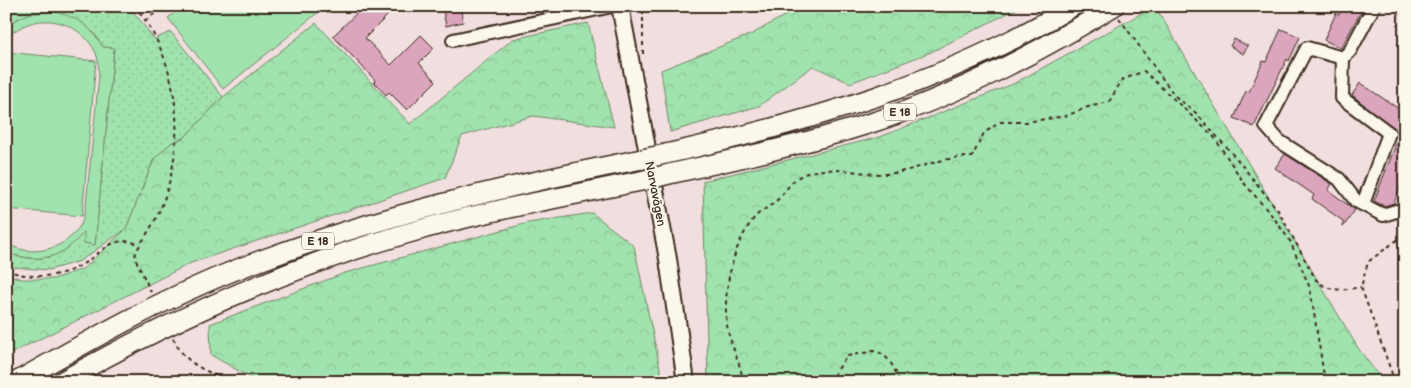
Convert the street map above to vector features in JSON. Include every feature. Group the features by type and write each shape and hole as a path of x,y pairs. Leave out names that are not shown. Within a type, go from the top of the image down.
{"highway":[{"name":"E 18","path":"16,382 121,323 259,261 406,212 547,178 760,133 845,109 949,69 1025,34 1073,6"},
{"name":"E 18","path":"61,382 162,327 291,272 430,227 784,149 915,107 1016,61 1115,10"}],"main road":[{"name":"Narvavägen","path":"620,6 668,259 686,382"}],"lane":[{"path":"453,40 612,6"},
{"path":"1363,204 1389,133 1342,98 1343,58 1350,51 1374,6"},
{"path":"1343,58 1307,48 1266,126 1279,141 1339,179 1356,201 1383,215 1396,211"}],"path":[{"path":"134,6 155,36 170,74 176,111 176,136 171,176 162,207 140,245 136,258 151,292"},
{"path":"146,21 164,6"},
{"path":"643,6 643,55"},
{"path":"1115,10 1175,96 1196,113 1278,210 1316,280 1324,287 1332,290 1361,287"},
{"path":"743,382 728,331 728,281 733,258 742,237 756,216 776,201 792,181 814,171 884,174 948,157 972,157 984,133 1000,122 1026,122 1066,116 1088,107 1109,102 1122,80 1144,71 1214,137 1244,183 1274,218 1290,241 1310,288 1325,382"},
{"path":"1394,381 1361,287 1368,262 1405,234"},
{"path":"6,270 23,275 60,274 79,266 116,241 130,240 140,245"},
{"path":"171,334 182,356 190,363 228,382"},
{"path":"829,382 847,356 878,351 894,366 900,382"}],"green space":[{"path":"6,6 129,6 154,39 171,32 223,97 185,137 171,143 154,159 126,229 80,261 49,270 12,267 6,263 6,253 32,258 49,256 57,253 85,231 95,244 114,49 103,47 94,33 53,11 6,27"},
{"path":"183,6 326,6 223,89 168,18"},
{"path":"802,6 1022,6 931,52 850,83 813,66 759,106 670,132 661,70 752,34"},
{"path":"1155,6 1358,348 1383,382 708,382 703,181 880,137 1013,84"},
{"path":"53,11 76,19 88,27 103,47 114,48 95,245 84,243 84,232 58,254 49,257 29,258 6,253 6,242 26,250 47,249 67,240 75,233 82,222 86,204 99,76 96,53 79,32 67,25 42,21 29,24 17,30 6,39 8,24 28,14"},
{"path":"316,23 410,124 513,39 588,23 614,127 533,116 462,136 445,178 191,263 6,356 6,274 22,279 53,279 83,269 126,229 154,159 171,143 185,137 223,97"},
{"path":"6,52 96,61 82,216 6,209"},
{"path":"592,213 634,246 663,382 258,382 211,355 210,324 345,273 528,223"}],"building":[{"path":"364,6 397,6 365,38 391,65 421,35 434,48 419,63 436,81 407,110 389,92 386,95 374,82 375,80 333,36"},
{"path":"442,6 460,6 463,22 446,26"},
{"path":"1343,6 1364,6 1341,48 1324,40 1336,13 1339,15"},
{"path":"1281,29 1300,37 1289,61 1287,59 1254,127 1234,118 1246,91 1249,92 1263,61 1266,62"},
{"path":"1234,39 1248,46 1243,54 1230,46"},
{"path":"1360,83 1405,113 1399,124 1403,126 1405,123 1405,174 1394,203 1384,206 1374,201 1400,134 1352,95"},
{"path":"1285,154 1332,184 1328,190 1355,210 1343,227 1343,221 1312,199 1314,195 1275,168"}]}
